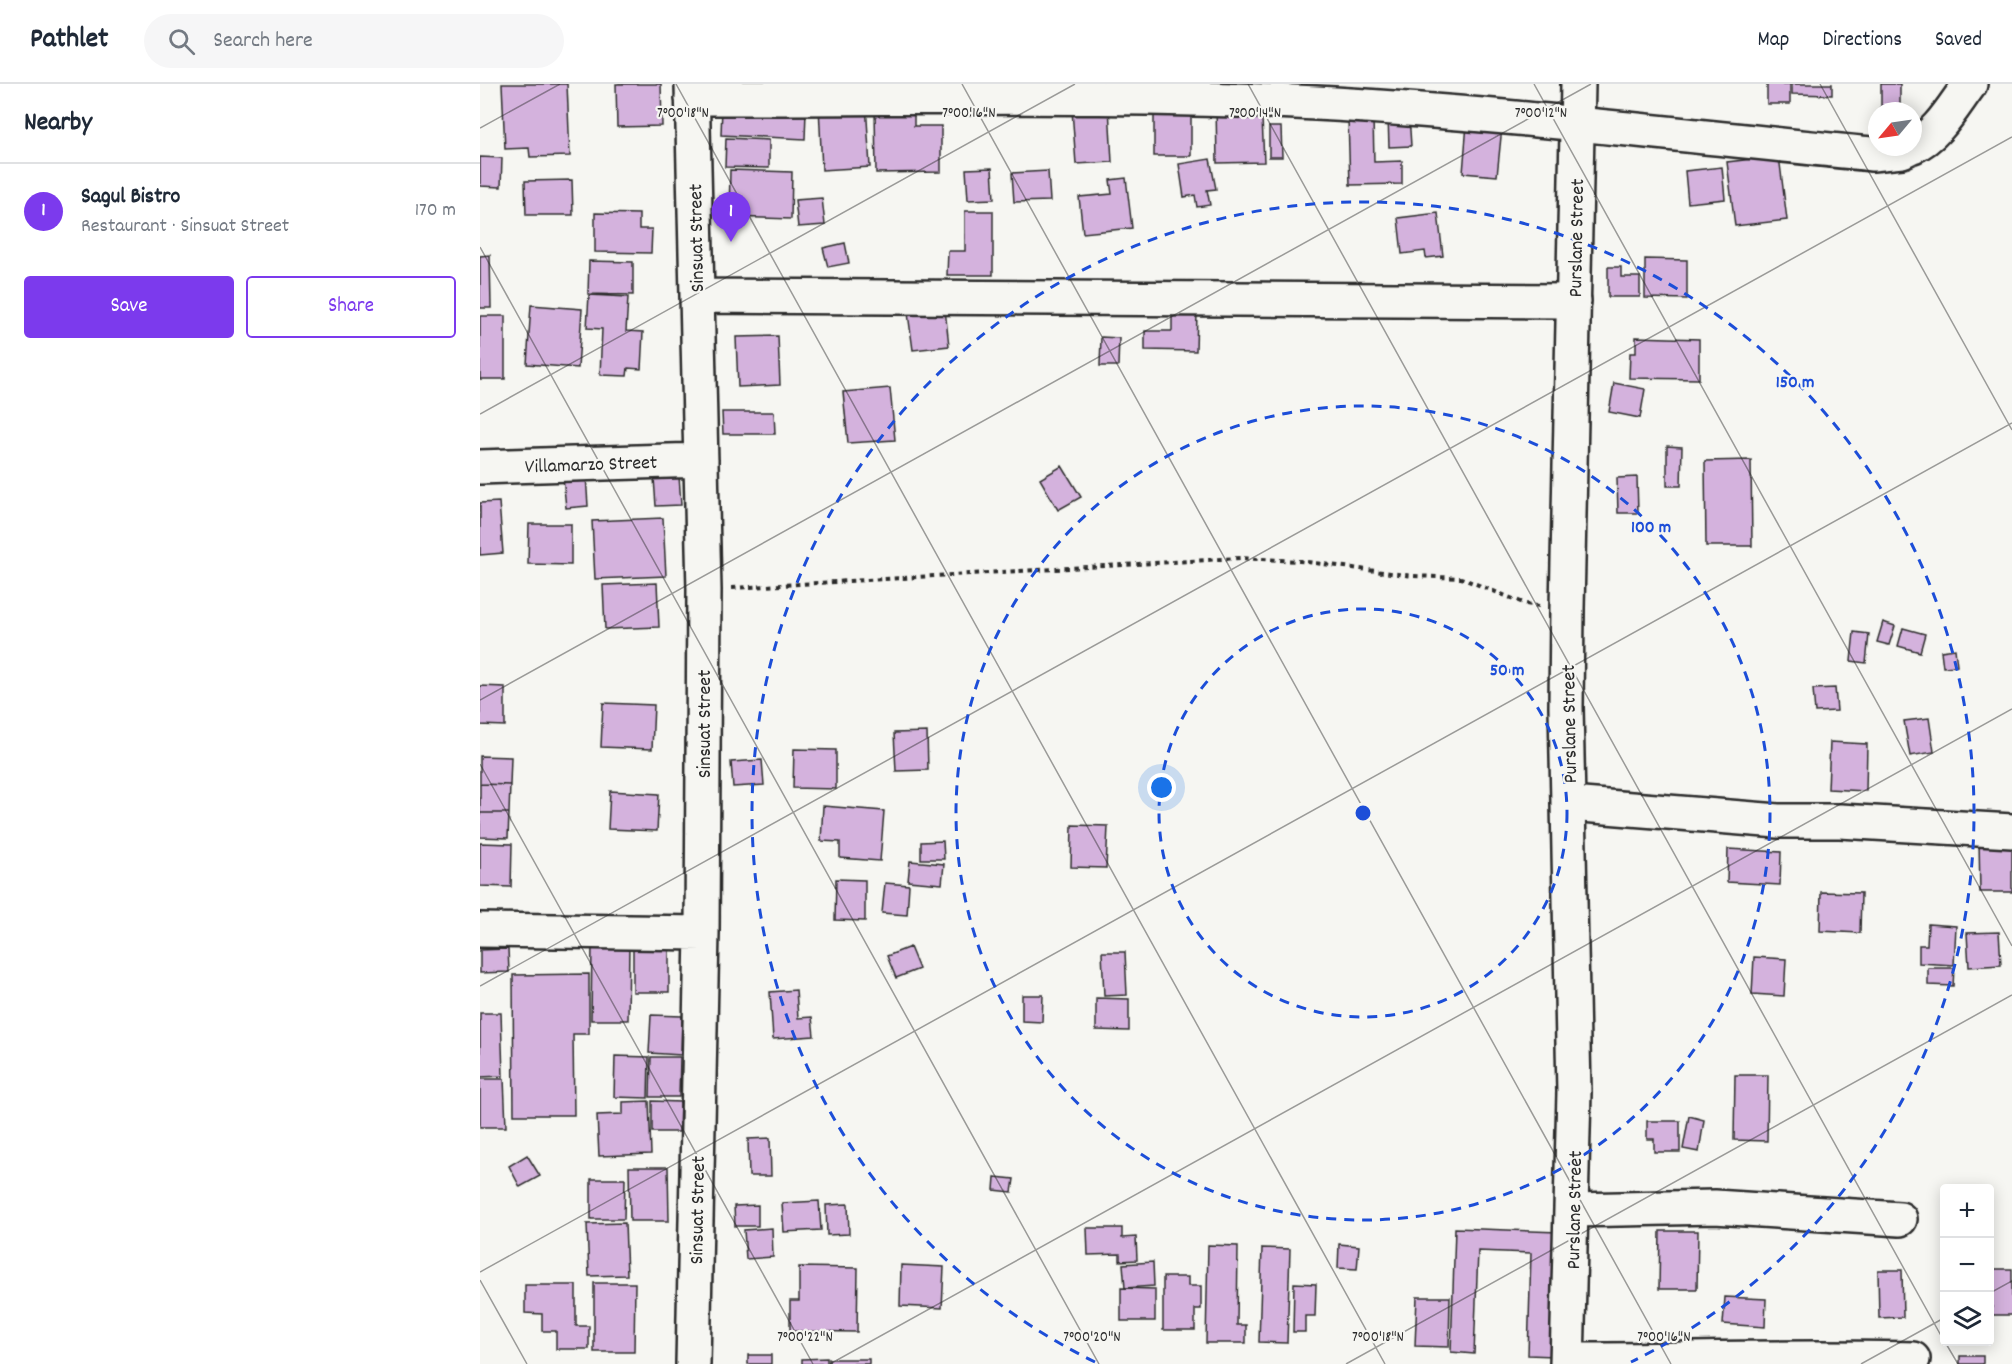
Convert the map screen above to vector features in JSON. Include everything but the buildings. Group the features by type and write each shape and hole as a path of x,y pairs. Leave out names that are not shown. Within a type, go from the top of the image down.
{"street":[{"name":"Purslane Street","path":"1568,1362 1575,1092 1566,707 1578,84"},
{"path":"1922,142 1938,126 1970,84"},
{"path":"692,91 1315,103 1451,112 1868,154"},
{"name":"Sinsuat Street","path":"692,91 704,590 702,933 693,1364"},
{"path":"697,296 1574,302"},
{"name":"Villamarzo Street","path":"480,466 701,460"},
{"path":"1570,804 1778,821 1840,821 2012,831"},
{"path":"480,930 702,933"},
{"path":"1573,1210 1715,1207 1900,1219"},
{"path":"1568,1362 1803,1356 1913,1359"}],"path":[{"path":"704,590 1240,558 1461,578 1526,604 1567,609"}],"place":[{"name":"Sagul Bistro","path":"731,242"}]}
